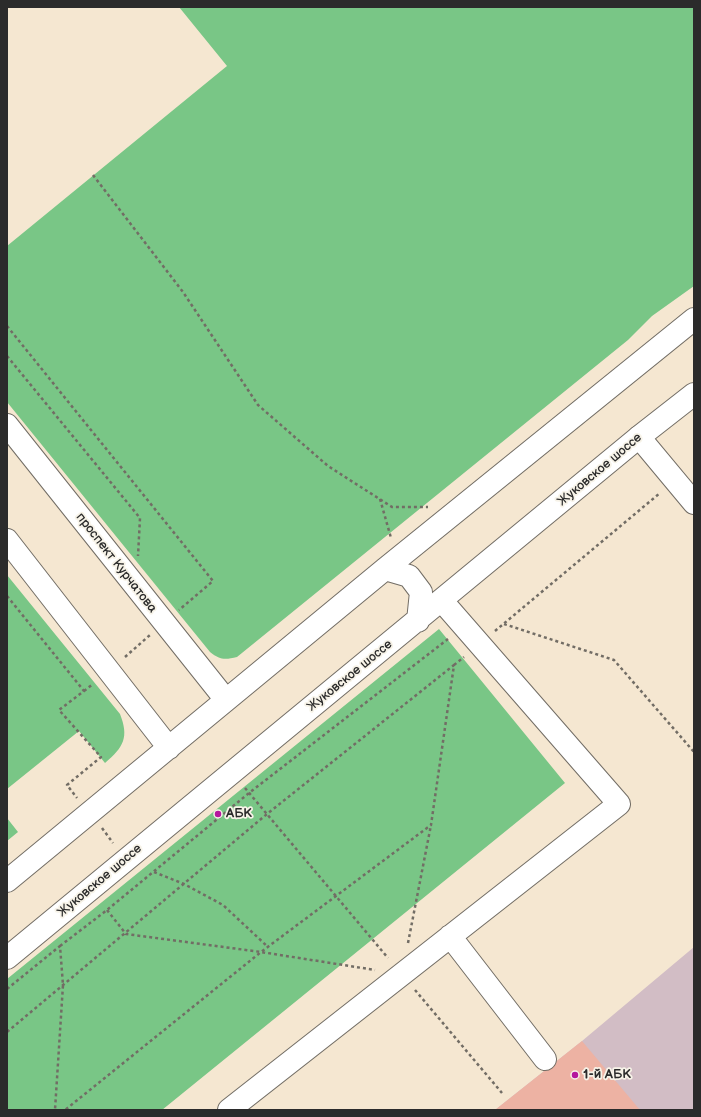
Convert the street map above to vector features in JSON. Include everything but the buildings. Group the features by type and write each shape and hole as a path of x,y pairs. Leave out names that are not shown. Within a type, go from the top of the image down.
{"main road":[{"path":"7,881 391,565 694,319"},
{"name":"Жуковское шоссе","path":"7,958 418,621 639,437 694,394"},
{"name":"проспект Курчатова","path":"7,425 226,700"},
{"path":"639,437 694,503"},
{"path":"7,540 169,748"},
{"path":"391,565 409,576 421,592 418,621"},
{"path":"228,1110 619,804 442,600"},
{"path":"450,936 545,1058"}],"path":[{"path":"93,176 183,292 258,405 328,466 392,507 430,507"},
{"path":"7,326 213,581 164,623"},
{"path":"7,356 140,518 138,557"},
{"path":"7,1032 126,934 267,814 480,644 675,480"},
{"path":"380,499 391,565"},
{"path":"7,596 84,691 59,710 101,757 67,785 90,813"},
{"path":"504,624 614,660 694,752"},
{"path":"7,989 60,946 108,910 249,793 464,626"},
{"path":"402,974 431,825 454,665"},
{"path":"232,772 502,1093"},
{"path":"65,1110 261,952 431,825"},
{"path":"154,872 184,884 223,904 268,947"},
{"path":"108,910 126,934 261,952 402,974"},
{"path":"55,1110 64,985 60,946"}],"shaded area":[{"path":"694,947 694,1110 495,1110 582,1041"}],"green space":[{"path":"179,7 694,7 694,286 652,316 628,340 237,657 229,659 217,657 210,652 7,402 7,246 227,66"},
{"path":"7,575 120,714 123,722 124,735 123,741 117,752 105,763 79,731 7,789"},
{"path":"439,629 565,783 162,1110 7,1110 7,979"},
{"path":"7,818 18,832 7,841"}],"place":[{"name":"АБК","path":"218,814"},
{"name":"1-й АБК","path":"575,1075"}]}
